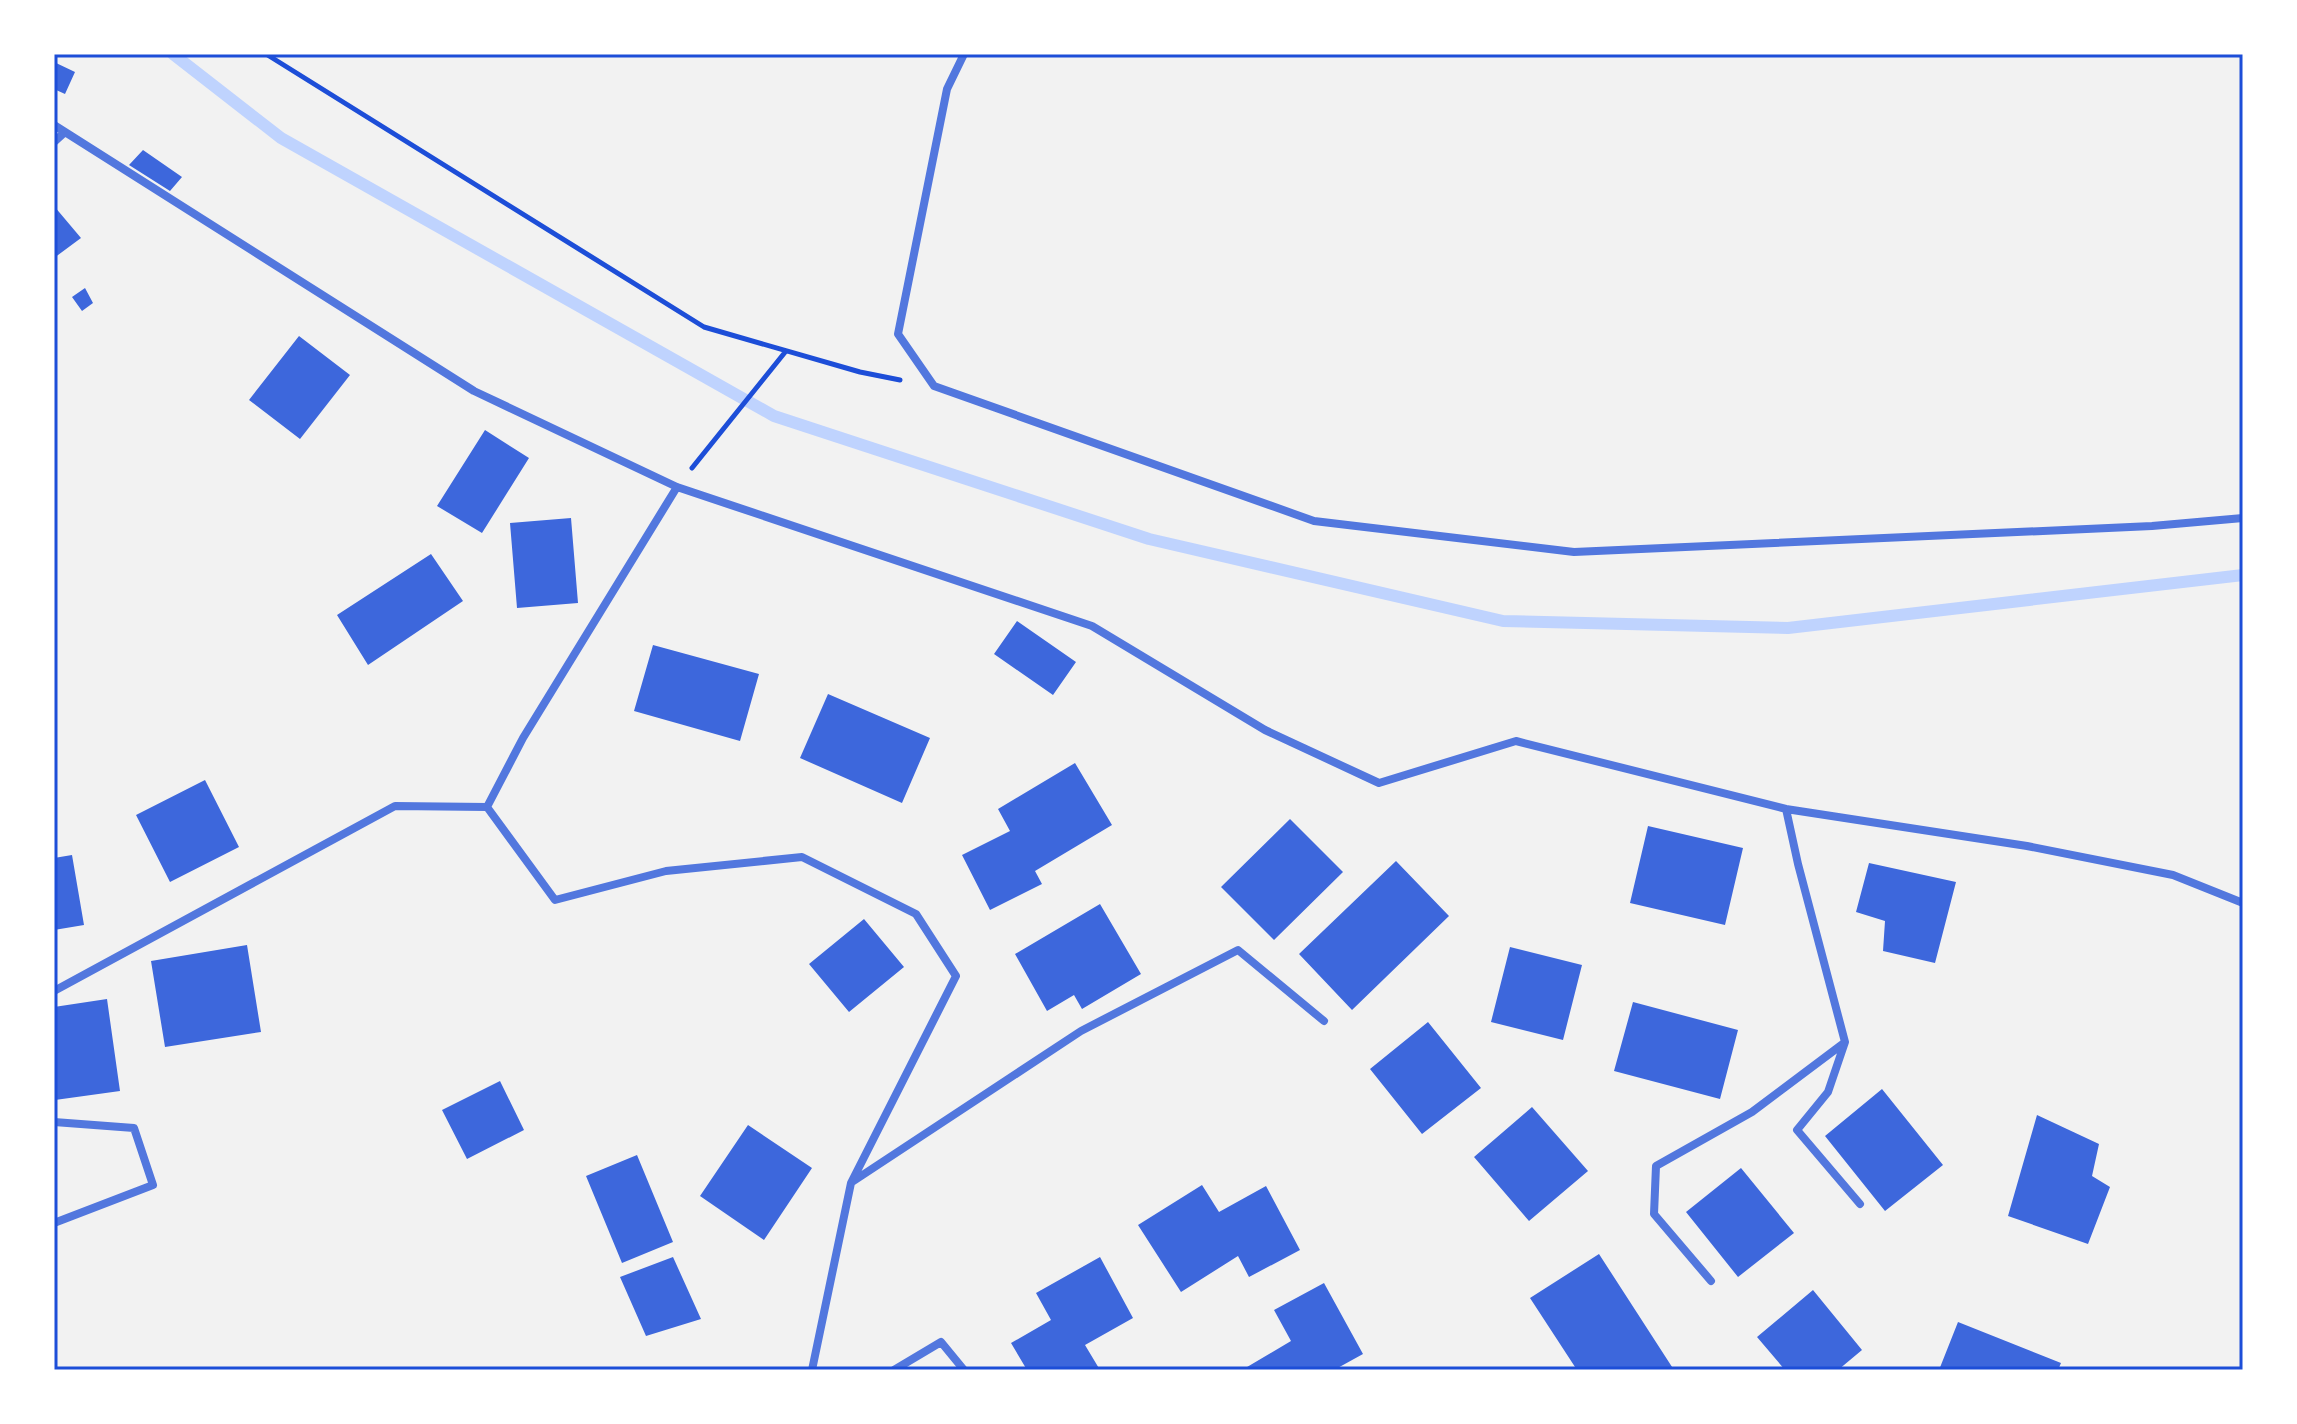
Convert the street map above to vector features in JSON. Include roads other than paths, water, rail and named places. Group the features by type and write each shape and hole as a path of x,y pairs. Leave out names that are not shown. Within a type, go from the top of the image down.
{"street":[{"path":"964,54 947,89 898,334 934,386 1314,521 1574,552 2152,526 2243,518"},
{"path":"54,125 474,391 677,487 1092,626 1265,730 1379,783 1516,741 1786,809 2027,846 2173,875 2243,903"},
{"path":"54,142 65,132"},
{"path":"487,807 523,738 677,487"},
{"path":"54,991 395,806 487,807"},
{"path":"487,807 555,900 666,871 802,857 916,914 956,976 851,1183 812,1370"},
{"path":"1786,809 1845,1042 1828,1092 1797,1130 1860,1204"},
{"path":"851,1183 1081,1031 1238,950 1324,1021"},
{"path":"1711,1281 1654,1214 1656,1166 1752,1112 1845,1042"},
{"path":"54,1122 134,1128 153,1185 54,1223"},
{"path":"894,1370 941,1342 964,1370"}],"waterway":[{"path":"173,54 281,138 774,416 1149,539 1503,621 1788,628 2243,575"}]}
